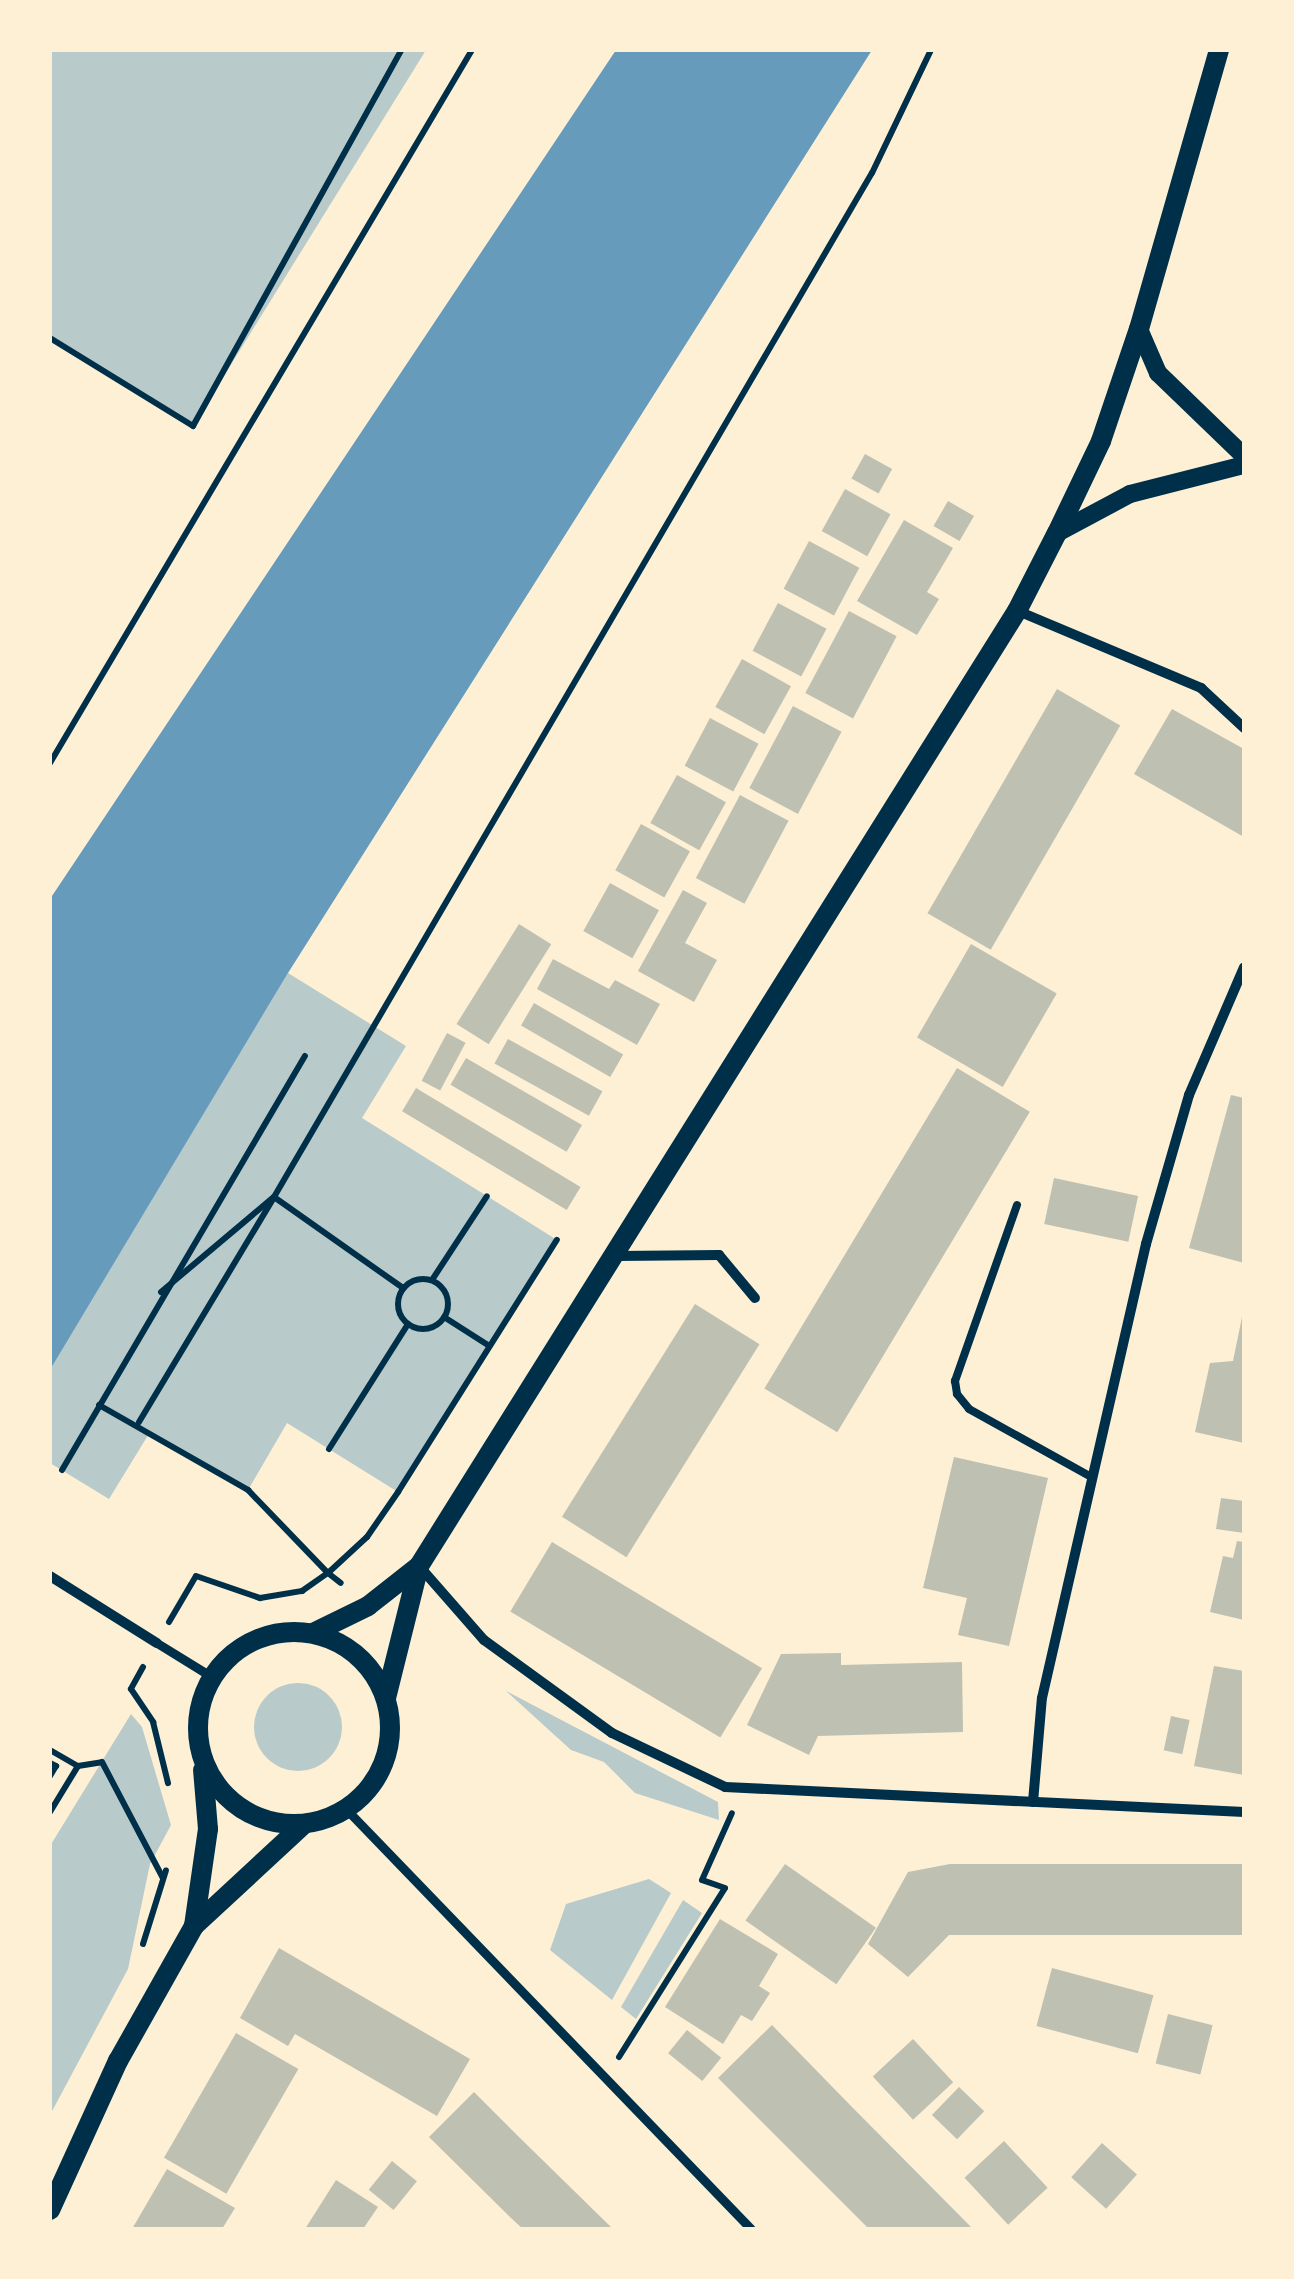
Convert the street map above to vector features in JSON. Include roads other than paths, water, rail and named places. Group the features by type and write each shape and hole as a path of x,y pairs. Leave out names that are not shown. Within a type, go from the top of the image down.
{"main road":[{"path":"50,2210 118,2061 194,1926 304,1825 346,1809 373,1782 389,1748 386,1698 419,1566 618,1256 1017,611 1101,442 1139,329 1219,50"},
{"path":"313,1633 368,1606 419,1566"},
{"path":"194,1926 208,1829 199,1715 212,1677 246,1645 290,1632 313,1633 358,1656 386,1698"},
{"path":"202,1756 216,1786 240,1808 270,1822 304,1825"}],"street":[{"path":"1139,329 1168,386 1244,456"},
{"path":"1057,533 1130,494 1244,465"},
{"path":"1017,611 1200,688 1244,728"},
{"path":"1033,1802 1042,1698 1165,1173 1189,1095 1244,968"},
{"path":"618,1256 719,1255 756,1298"},
{"path":"419,1566 449,1608 484,1640 612,1733 674,1768 744,1789 1244,1812"},
{"path":"50,1576 212,1677"},
{"path":"346,1809 752,2229"}],"lane":[{"path":"1016,1205 955,1382 957,1394 969,1410 1091,1477"}],"water":[{"path":"616,50 872,50 288,973 50,1370 50,899"}]}
